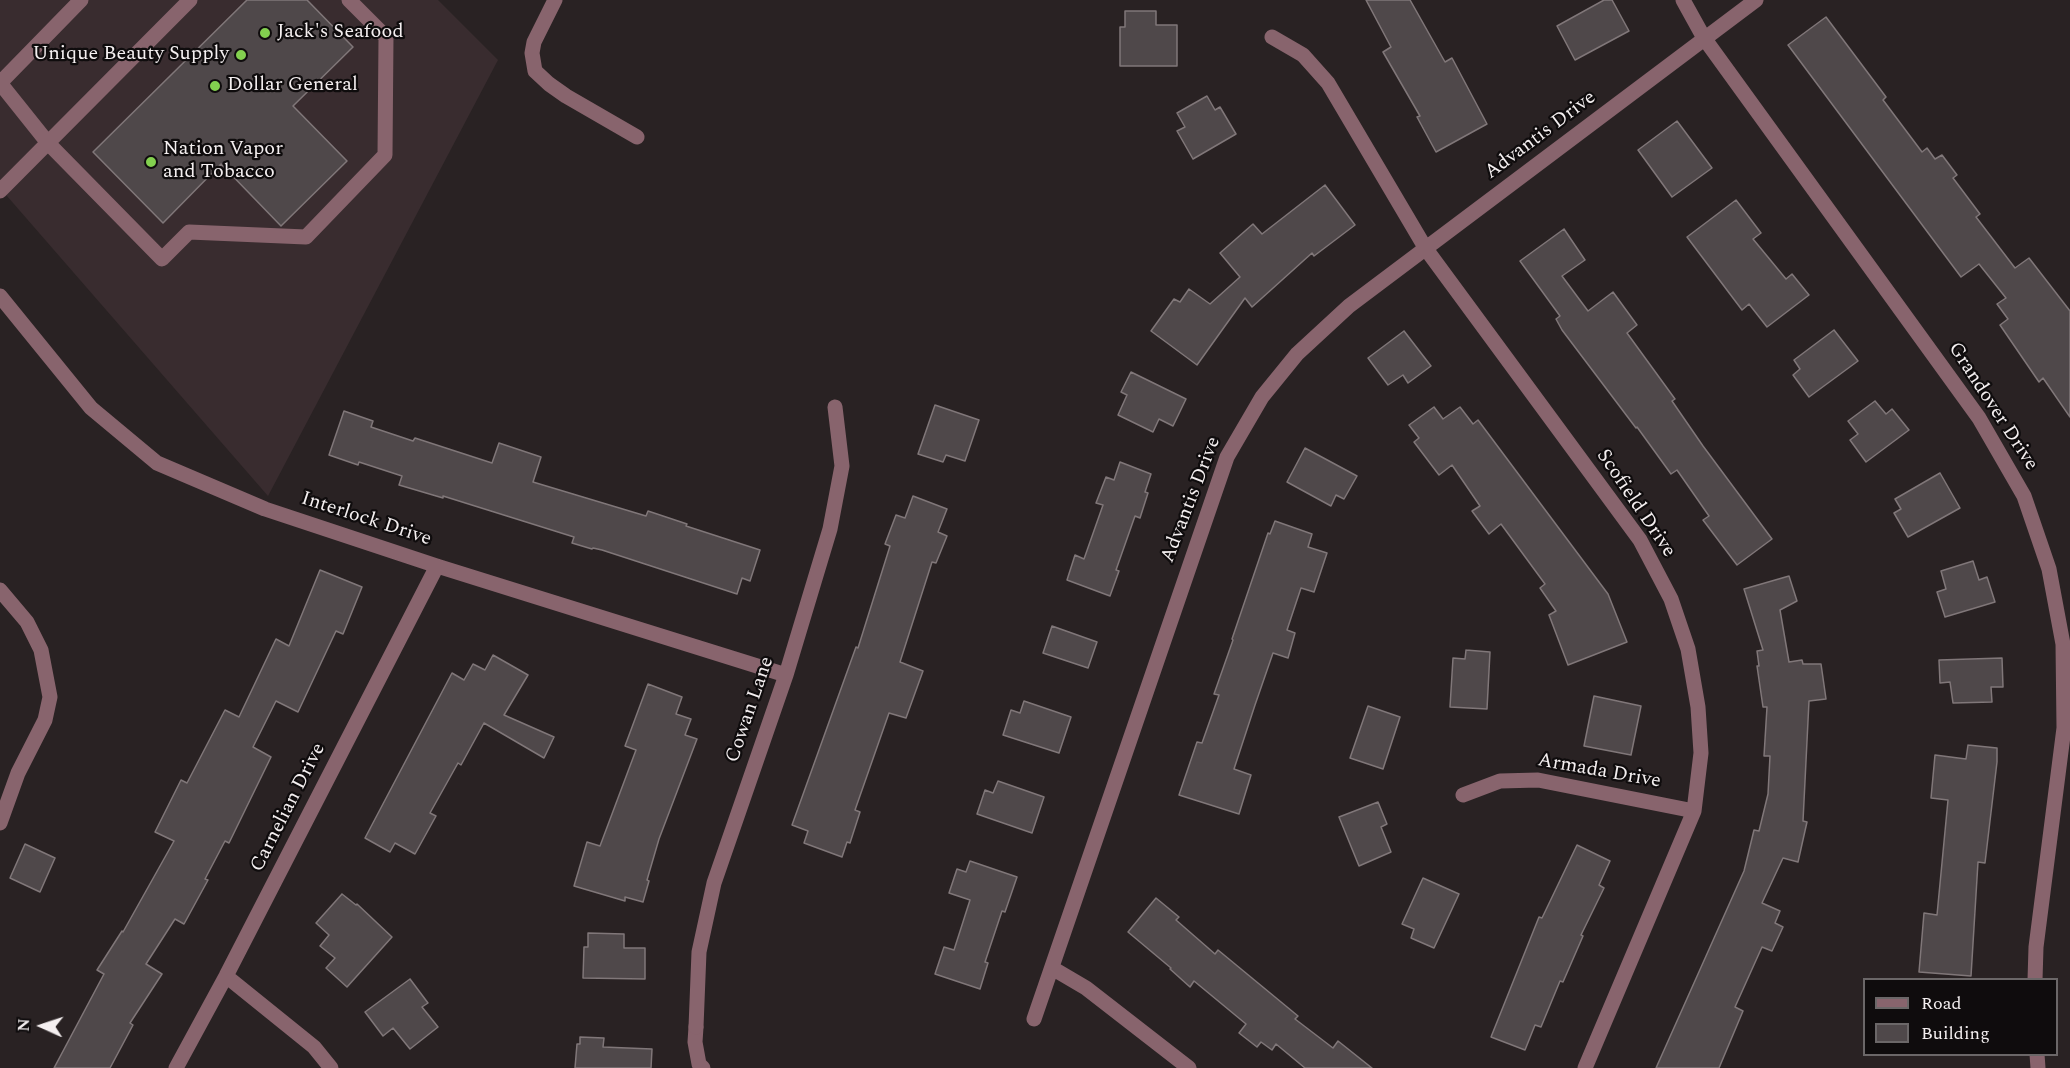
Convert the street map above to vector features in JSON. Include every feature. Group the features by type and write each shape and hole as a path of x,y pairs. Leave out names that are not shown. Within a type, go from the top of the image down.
{"street":[{"path":"81,0 0,82 48,143 162,259 189,232 306,237 385,155 386,37 349,0"},
{"path":"0,191 190,0"},
{"path":"555,0 534,42 532,53 535,71 566,96 637,137"},
{"name":"Grandover Drive","path":"1683,0 1704,38 1979,418 2024,496 2049,569 2063,644 2067,728 2036,948 2035,978"},
{"name":"Advantis Drive","path":"1034,1018 1227,457 1262,397 1297,354 1349,306 1756,0"},
{"name":"Scofield Drive","path":"1272,37 1302,55 1328,83 1426,249 1640,540 1671,599 1688,649 1698,707 1701,753 1694,811 1586,1068"},
{"name":"Interlock Drive","path":"0,296 91,408 157,463 265,509 437,566 786,675"},
{"name":"Cowan Lane","path":"703,1068 699,1064 695,1042 699,952 714,883 786,675 830,529 842,466 835,407"},
{"name":"Carnelian Drive","path":"176,1068 226,976 437,566"},
{"path":"0,590 27,622 41,650 50,697 45,720 18,773 0,822"},
{"name":"Armada Drive","path":"1463,795 1500,781 1538,780 1694,811"},
{"path":"1052,968 1086,988 1189,1068"},
{"path":"226,976 314,1047 331,1068"}],"shaded area":[{"path":"0,0 438,0 498,60 268,496 0,188"}],"building":[{"path":"247,0 307,0 353,47 293,106 347,161 281,226 221,164 163,223 93,152"},
{"path":"1366,0 1410,0 1445,62 1452,58 1487,124 1436,152 1417,117 1420,116 1383,52 1391,47"},
{"path":"1604,0 1612,0 1629,31 1575,60 1557,26"},
{"path":"1125,11 1156,11 1156,25 1177,25 1177,66 1120,66 1120,27 1125,27"},
{"path":"1826,17 1886,97 1883,100 1922,152 1927,148 1935,159 1942,155 1957,175 1953,178 1980,214 1976,217 2015,268 2029,258 2070,311 2070,417 2043,378 2039,382 2000,325 2008,319 1997,304 2006,298 1979,264 1961,277 1788,45"},
{"path":"1207,96 1215,110 1220,107 1236,134 1193,159 1177,131 1185,127 1177,113"},
{"path":"1677,121 1712,168 1672,197 1638,150"},
{"path":"1325,185 1355,225 1314,256 1312,253 1252,307 1245,298 1197,365 1151,331 1174,299 1180,302 1189,289 1210,304 1240,277 1220,253 1253,224 1262,234"},
{"path":"1736,200 1761,233 1753,239 1786,279 1792,274 1809,295 1767,327 1749,304 1742,310 1687,237"},
{"path":"1564,229 1585,260 1562,276 1588,311 1613,292 1637,325 1627,333 1675,399 1672,401 1703,446 1772,539 1737,565 1703,520 1709,516 1677,470 1671,474 1562,330 1556,319 1560,316 1520,261"},
{"path":"1834,330 1858,361 1809,397 1793,375 1800,369 1794,360"},
{"path":"1404,331 1431,366 1408,383 1403,375 1388,385 1368,358"},
{"path":"1131,372 1186,399 1173,426 1159,419 1153,432 1118,415 1127,395 1121,392"},
{"path":"1875,401 1886,414 1892,409 1909,430 1866,462 1850,440 1858,434 1848,421"},
{"path":"935,405 979,420 965,461 946,455 943,462 918,454"},
{"path":"1434,407 1443,419 1460,407 1473,424 1478,420 1608,594 1627,642 1568,665 1549,615 1556,611 1540,588 1545,584 1501,524 1489,534 1472,511 1480,506 1452,465 1439,475 1414,442 1419,438 1409,425"},
{"path":"344,411 373,421 371,427 413,441 415,438 492,463 499,443 541,457 533,482 646,516 648,511 760,550 750,581 742,578 737,594 602,550 572,543 574,537 443,496 443,498 399,485 402,476 329,455"},
{"path":"1305,448 1357,476 1344,499 1336,495 1331,506 1287,482"},
{"path":"1120,462 1151,474 1140,518 1135,516 1116,570 1119,571 1110,596 1067,580 1075,555 1084,559 1103,505 1096,503 1106,477 1114,480"},
{"path":"1940,473 1960,508 1908,537 1894,513 1901,509 1895,499"},
{"path":"913,496 947,509 938,532 947,536 936,563 932,562 900,662 923,671 906,718 889,713 855,810 860,812 850,843 847,842 842,857 804,843 808,831 792,825 856,647 858,648 890,546 885,544 896,515 905,518"},
{"path":"1275,521 1312,534 1308,547 1327,553 1314,592 1301,588 1287,630 1295,633 1288,658 1273,653 1255,705 1234,769 1251,775 1239,814 1179,795 1197,742 1202,743 1219,695 1214,694 1268,533 1270,534"},
{"path":"1973,561 1979,580 1987,577 1995,602 1945,617 1937,592 1946,589 1941,571"},
{"path":"320,570 362,587 343,634 336,631 298,712 276,701 253,747 271,757 229,843 225,841 205,879 208,880 184,924 175,919 146,964 162,974 130,1023 133,1025 110,1068 54,1068 104,974 97,970 123,932 174,841 155,832 181,780 187,783 225,710 239,717 276,639 289,646"},
{"path":"1789,576 1797,601 1780,610 1789,662 1802,660 1803,664 1821,664 1826,699 1809,701 1803,821 1807,822 1798,862 1783,858 1762,903 1780,911 1775,923 1783,927 1772,951 1762,947 1735,1007 1743,1011 1719,1068 1656,1068 1744,871 1754,830 1759,831 1768,794 1770,756 1764,756 1767,707 1763,707 1757,666 1759,666 1757,651 1763,650 1744,589"},
{"path":"1052,626 1097,642 1088,668 1043,653"},
{"path":"1466,650 1490,652 1487,709 1450,707 1453,658 1465,659"},
{"path":"493,655 528,675 504,715 554,737 544,758 484,723 461,765 458,763 430,813 436,816 415,854 395,843 390,852 365,838 452,673 464,680 473,664 485,670"},
{"path":"2002,658 2003,687 1991,687 1992,702 1953,703 1950,682 1940,683 1939,660"},
{"path":"648,684 682,697 676,714 691,719 685,735 697,739 659,839 643,902 625,897 625,901 574,886 587,842 600,846 636,750 625,746"},
{"path":"1594,696 1641,706 1631,755 1584,746"},
{"path":"1024,701 1071,717 1059,753 1003,735 1011,710 1020,713"},
{"path":"1368,706 1400,717 1383,769 1350,758"},
{"path":"1968,745 1997,748 1985,863 1978,862 1971,976 1919,972 1924,913 1937,915 1948,800 1931,798 1935,755 1966,759"},
{"path":"998,781 1044,797 1032,833 977,814 985,790 993,793"},
{"path":"1378,802 1387,824 1381,827 1391,852 1359,866 1339,817"},
{"path":"25,844 55,858 40,892 10,878"},
{"path":"1577,845 1610,861 1599,885 1604,888 1581,935 1583,936 1563,982 1560,981 1541,1027 1535,1025 1525,1050 1491,1037 1539,917 1542,918"},
{"path":"970,861 1017,877 1005,912 1002,911 985,962 988,963 980,989 935,974 944,947 954,950 970,900 949,893 957,869 966,872"},
{"path":"1423,878 1459,894 1434,948 1411,938 1414,929 1402,924"},
{"path":"342,894 357,904 392,937 347,987 326,968 335,958 320,946 329,935 316,923"},
{"path":"1156,898 1179,917 1176,920 1215,954 1218,950 1298,1016 1295,1019 1333,1048 1338,1041 1372,1068 1305,1068 1276,1044 1272,1050 1261,1042 1257,1047 1239,1033 1246,1024 1194,981 1190,987 1128,932"},
{"path":"588,933 624,934 624,948 645,948 645,979 583,978 584,947 588,947"},
{"path":"410,979 428,1003 422,1007 438,1027 410,1049 393,1028 383,1036 365,1012"},
{"path":"580,1037 604,1038 603,1047 652,1049 651,1068 575,1068 577,1044 580,1044"}],"place":[{"name":"Jack's Seafood","path":"265,33"},
{"name":"Unique Beauty Supply","path":"241,55"},
{"name":"Dollar General","path":"215,86"},
{"name":"Nation Vapor and Tobacco","path":"151,162"}]}
